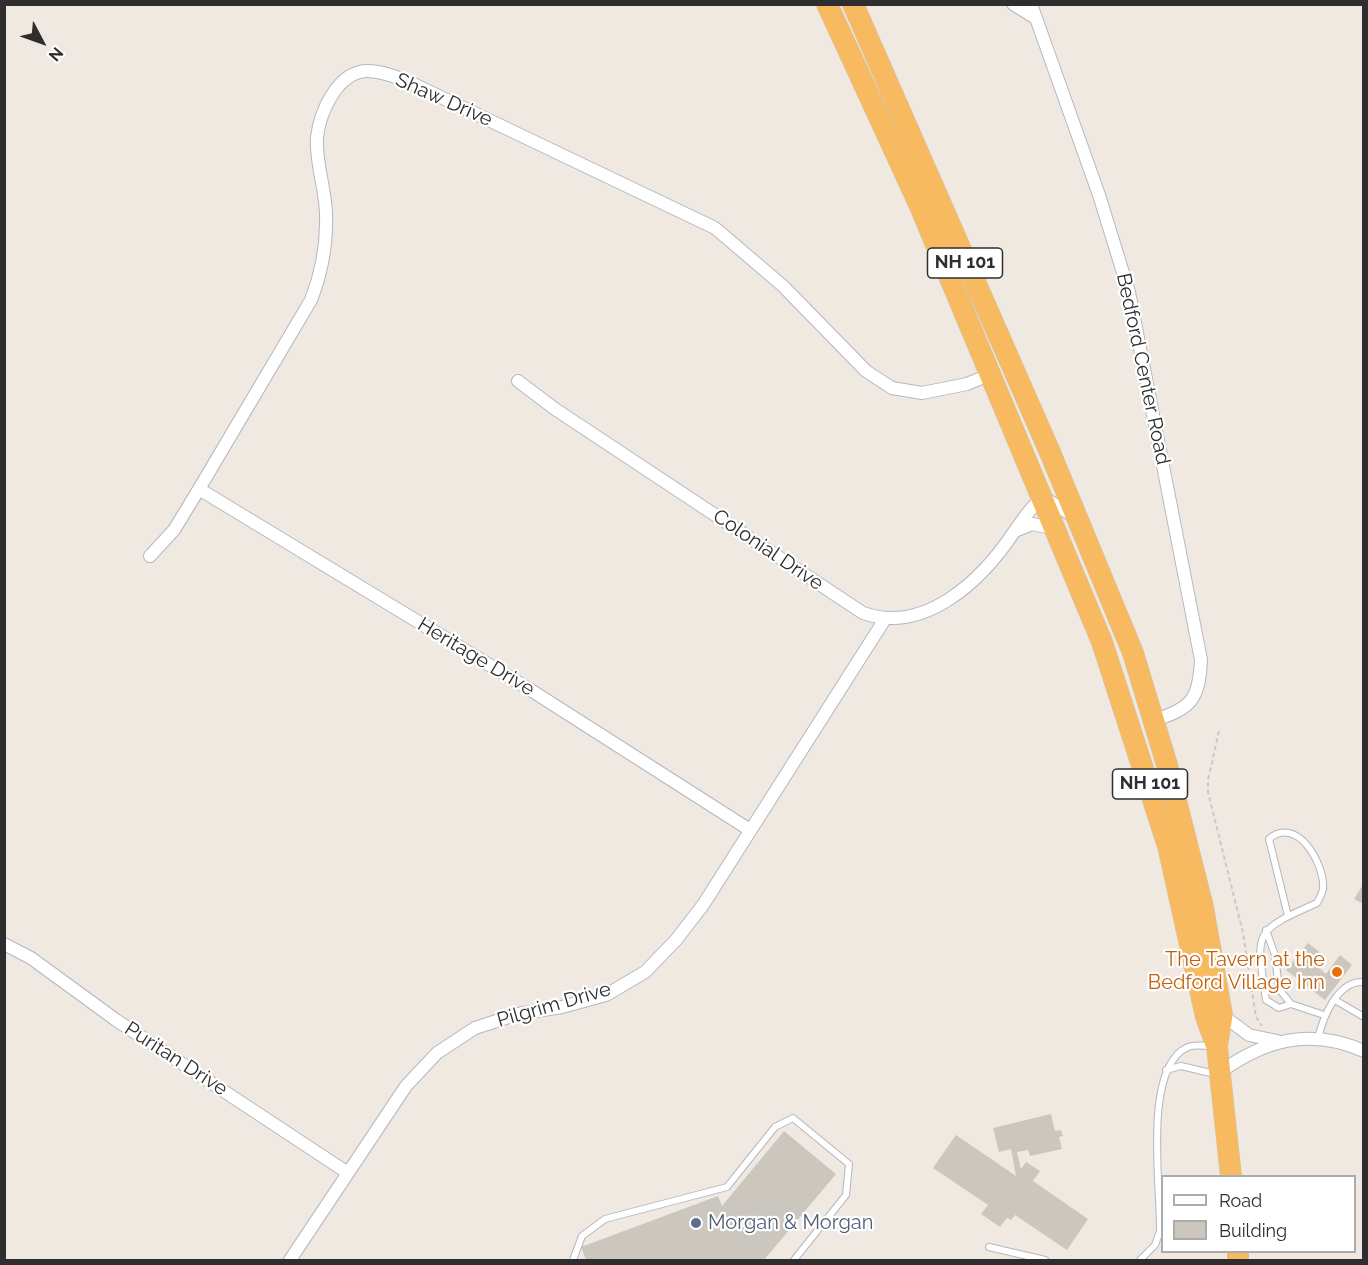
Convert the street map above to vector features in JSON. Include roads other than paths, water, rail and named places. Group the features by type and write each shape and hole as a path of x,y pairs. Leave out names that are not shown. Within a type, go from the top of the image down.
{"highway":[{"name":"NH 101","path":"827,4 872,98 991,374 1102,642 1157,808 1206,1017 1217,1047 1231,1175"},
{"name":"NH 101","path":"853,4 1133,653 1155,720 1203,907 1222,1015 1217,1047"}],"street":[{"path":"1013,4 1034,17"},
{"name":"Bedford Center Road","path":"1031,4 1099,195 1129,292 1201,660 1200,686 1195,696 1172,714 1155,720"},
{"name":"Shaw Drive","path":"150,556 174,530 310,300 322,272 327,213 317,139 323,110 339,86 364,71 378,72 405,80 715,228 783,286 866,371 892,388 922,393 967,384 991,374"},
{"name":"Colonial Drive","path":"518,381 555,409 863,613 885,619 915,615 950,598 971,582 1015,531 1026,513 1043,497"},
{"name":"Heritage Drive","path":"199,489 529,689 750,830"},
{"path":"1043,497 1059,505 1078,521"},
{"path":"1015,531 1032,525 1057,529"},
{"name":"Pilgrim Drive","path":"290,1260 406,1086 437,1053 475,1028 518,1014 562,1007 606,995 645,972 676,940 750,830 885,619"},
{"name":"Puritan Drive","path":"4,944 31,958 116,1020 348,1173"},
{"path":"1222,1015 1249,1035 1279,1041 1318,1038 1364,1050"},
{"path":"1220,1075 1241,1057 1279,1041"}],"lane":[{"path":"1288,916 1269,839 1276,833 1284,831 1298,837 1314,852 1323,889 1317,903 1273,923 1266,930 1260,952 1266,1000 1279,1008 1291,1004"},
{"path":"1266,930 1275,955 1279,989 1291,1004 1324,1015"},
{"path":"1318,1038 1324,1015 1335,1000 1347,986 1354,982 1364,982"},
{"path":"1335,1000 1364,1017"},
{"path":"1140,1260 1155,1245 1160,1231 1159,1100 1166,1070 1174,1057 1191,1046 1217,1047"},
{"path":"1166,1070 1181,1066 1220,1075"},
{"path":"573,1260 582,1236 605,1219 726,1187 776,1127 793,1118 849,1164 850,1180 846,1195 794,1260"},
{"path":"989,1247 1045,1260"}],"place":[{"name":"The Tavern at the Bedford Village Inn","path":"1337,972"},
{"name":"Morgan & Morgan","path":"696,1223"}]}
